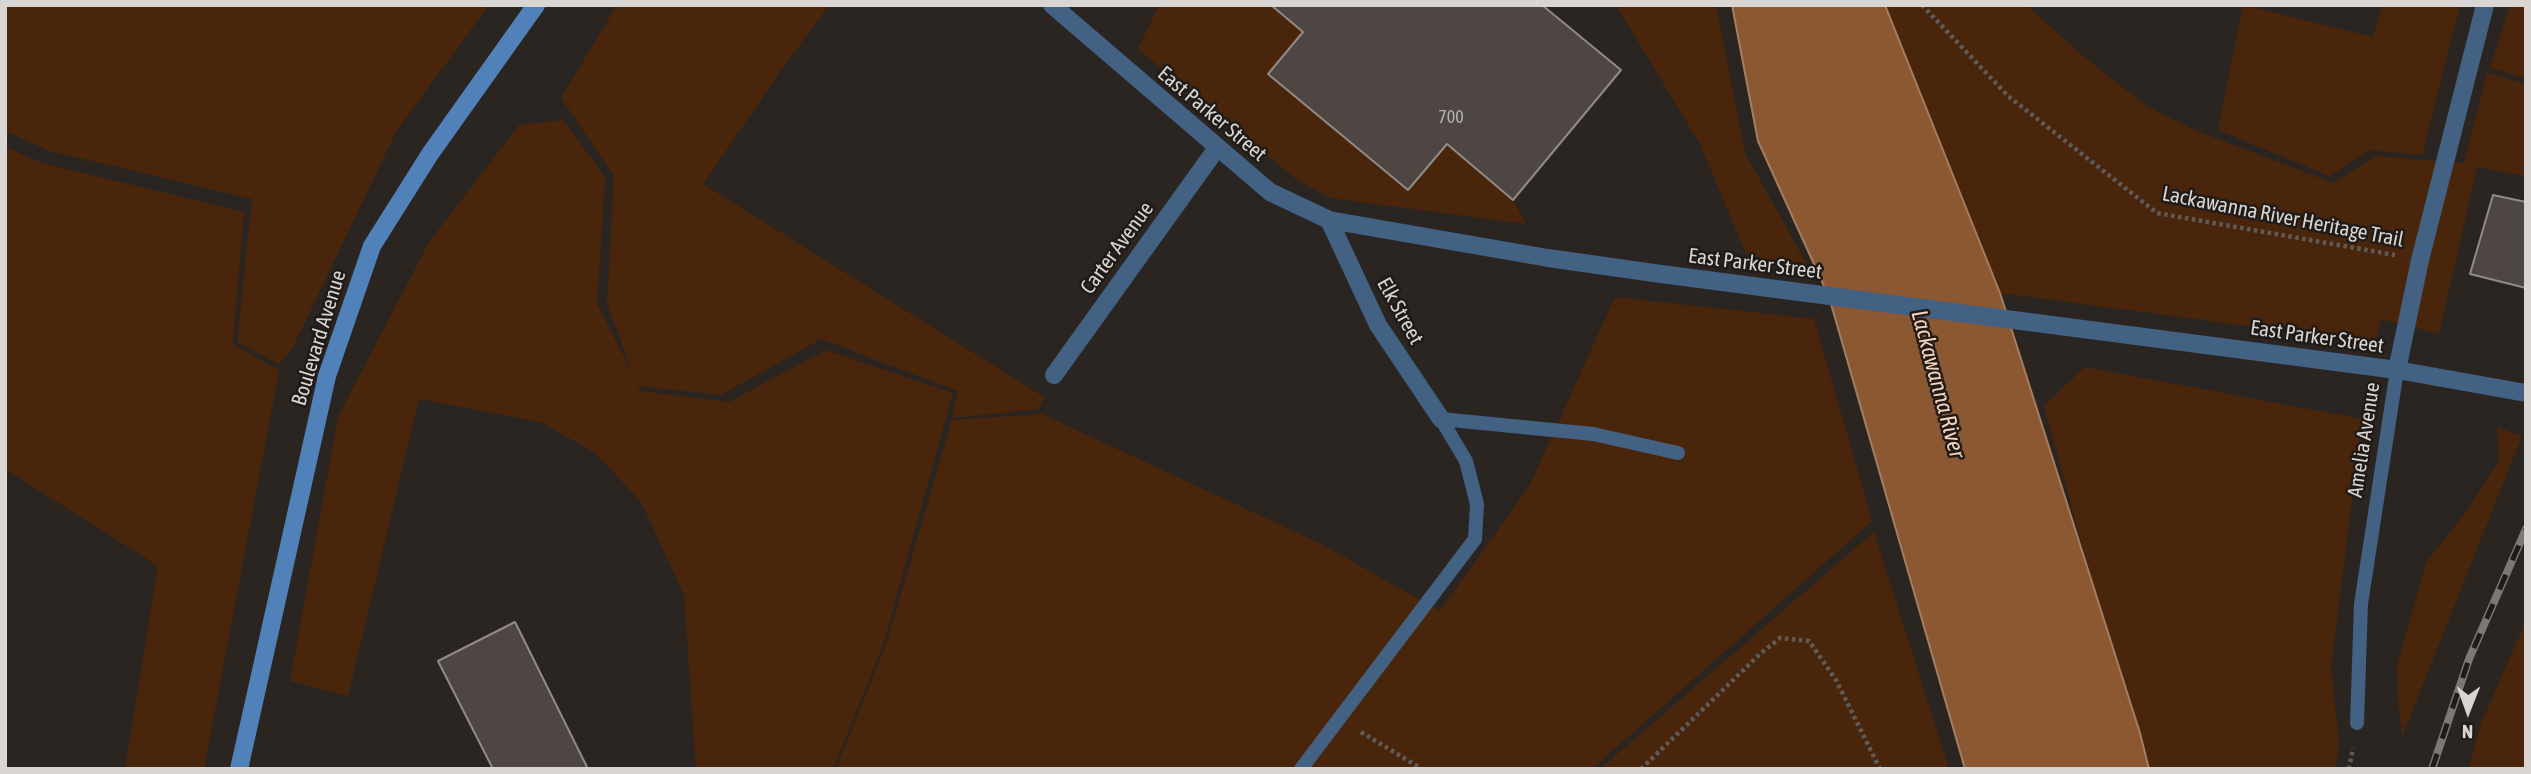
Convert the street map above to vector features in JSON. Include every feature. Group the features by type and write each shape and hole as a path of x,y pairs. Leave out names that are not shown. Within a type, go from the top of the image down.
{"street":[{"name":"Boulevard Avenue","path":"239,769 327,376 372,246 430,154 536,5"},
{"name":"East Parker Street","path":"1052,5 1270,192 1329,220 1548,258 2397,370 2526,393"},
{"name":"Amelia Avenue","path":"2397,370 2420,260 2485,5"},
{"name":"Carter Avenue","path":"1054,375 1217,148"},
{"name":"Elk Street","path":"1329,220 1378,324 1441,419"}],"lane":[{"name":"Amelia Avenue","path":"2357,723 2361,604 2397,370"},
{"path":"1441,419 1593,434 1678,453"},
{"path":"1301,769 1475,539 1477,504 1466,461 1441,419"}],"path":[{"name":"Lackawanna River Heritage Trail","path":"1922,5 2008,96 2157,213 2420,260"},
{"path":"1640,769 1780,638 1809,641 1836,680 1880,769"},
{"path":"1339,719 1422,769"}],"shaded area":[{"path":"5,5 489,5 397,130 292,349 279,364 237,342 252,199 50,151 5,131"},
{"path":"617,5 829,5 703,184 1044,397 1039,409 952,418 958,391 821,339 721,395 638,386 640,391 729,402 826,350 953,393 883,645 833,769 696,769 684,595 641,502 594,452 540,422 419,399 348,696 290,681 338,417 429,242 519,125 563,120 605,177 597,304 634,376 607,304 614,176 561,98"},
{"path":"1159,5 1271,5 1303,32 1268,74 1408,189 1447,144 1513,200 1526,224 1330,198 1297,180 1138,49"},
{"path":"1616,5 1716,5 1745,153 1811,272 1746,254 1700,144"},
{"path":"1885,5 2026,5 2090,62 2148,107 2197,131 2333,183 2376,156 2464,163 2487,73 2526,84 2526,176 2477,167 2439,334 2381,319 2375,343 2000,293"},
{"path":"2243,5 2373,37 2382,5 2460,5 2422,155 2369,150 2330,176 2218,130"},
{"path":"2510,5 2526,5 2526,78 2490,68"},
{"path":"5,147 42,163 244,212 233,344 279,371 204,769 125,769 158,566 5,469"},
{"path":"1615,297 1814,319 1872,521 1592,769 836,769 886,645 952,420 1042,414 1319,543 1440,611 1530,485"},
{"path":"2085,367 2362,419 2331,667 2339,742 2336,769 2144,769 2044,406"},
{"path":"2497,427 2522,436 2402,737 2397,666 2426,563 2469,508 2499,460"},
{"path":"1874,532 1949,769 1600,769"},
{"path":"2526,621 2526,769 2469,769 2481,723"}],"water":[{"name":"Lackawanna River","path":"1732,5 1885,5 2000,293 2140,733 2149,769 1965,769 1829,297 1758,141"}],"building":[{"path":"1271,5 1542,5 1621,70 1513,200 1447,144 1408,190 1268,74 1303,32"},
{"path":"2493,195 2526,202 2526,288 2470,274"},
{"path":"515,622 588,769 493,769 438,661"}],"railway":[{"path":"2432,769 2469,659 2526,529"}]}
